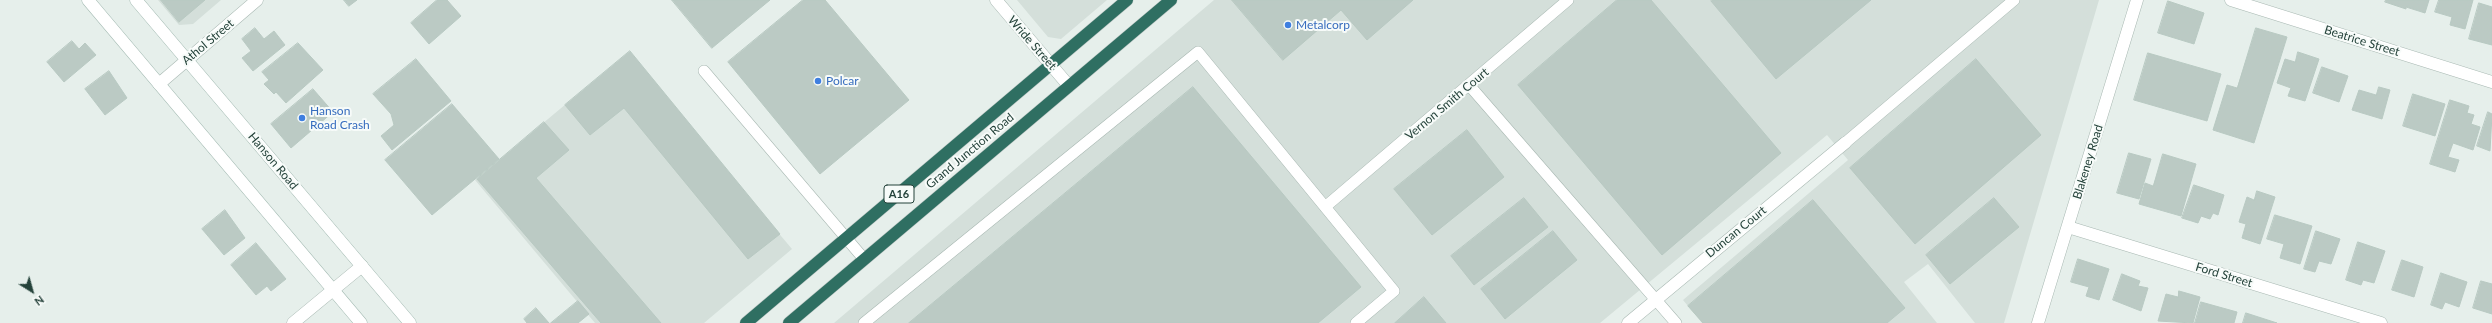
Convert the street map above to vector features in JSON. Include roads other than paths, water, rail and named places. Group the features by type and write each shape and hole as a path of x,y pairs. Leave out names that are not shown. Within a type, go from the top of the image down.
{"highway":[{"name":"Grand Junction Road","path":"746,323 1127,0"},
{"name":"Grand Junction Road","path":"789,323 1171,0"}],"street":[{"path":"88,0 360,323"},
{"name":"Hanson Road","path":"136,0 410,323"},
{"name":"Athol Street","path":"159,84 257,0"},
{"name":"Wride Street","path":"996,0 1069,86"},
{"name":"Blakeney Road","path":"2038,323 2137,0"},
{"name":"Beatrice Street","path":"2231,0 2492,82"},
{"name":"Duncan Court","path":"1628,323 1656,298 1845,143"},
{"name":"Ford Street","path":"2068,227 2381,323"},
{"path":"293,323 332,289 362,266"}],"lane":[{"name":"Vernon Smith Court","path":"1325,207 1568,0"},
{"path":"1845,143 2014,0"},
{"path":"864,323 1198,52 1394,291 1356,323"},
{"path":"704,71 864,259"},
{"path":"1469,84 1656,298 1676,323"}],"place":[{"name":"Metalcorp","path":"1288,25"},
{"name":"Polcar","path":"818,81"},
{"name":"Hanson Road Crash","path":"302,118"}]}
